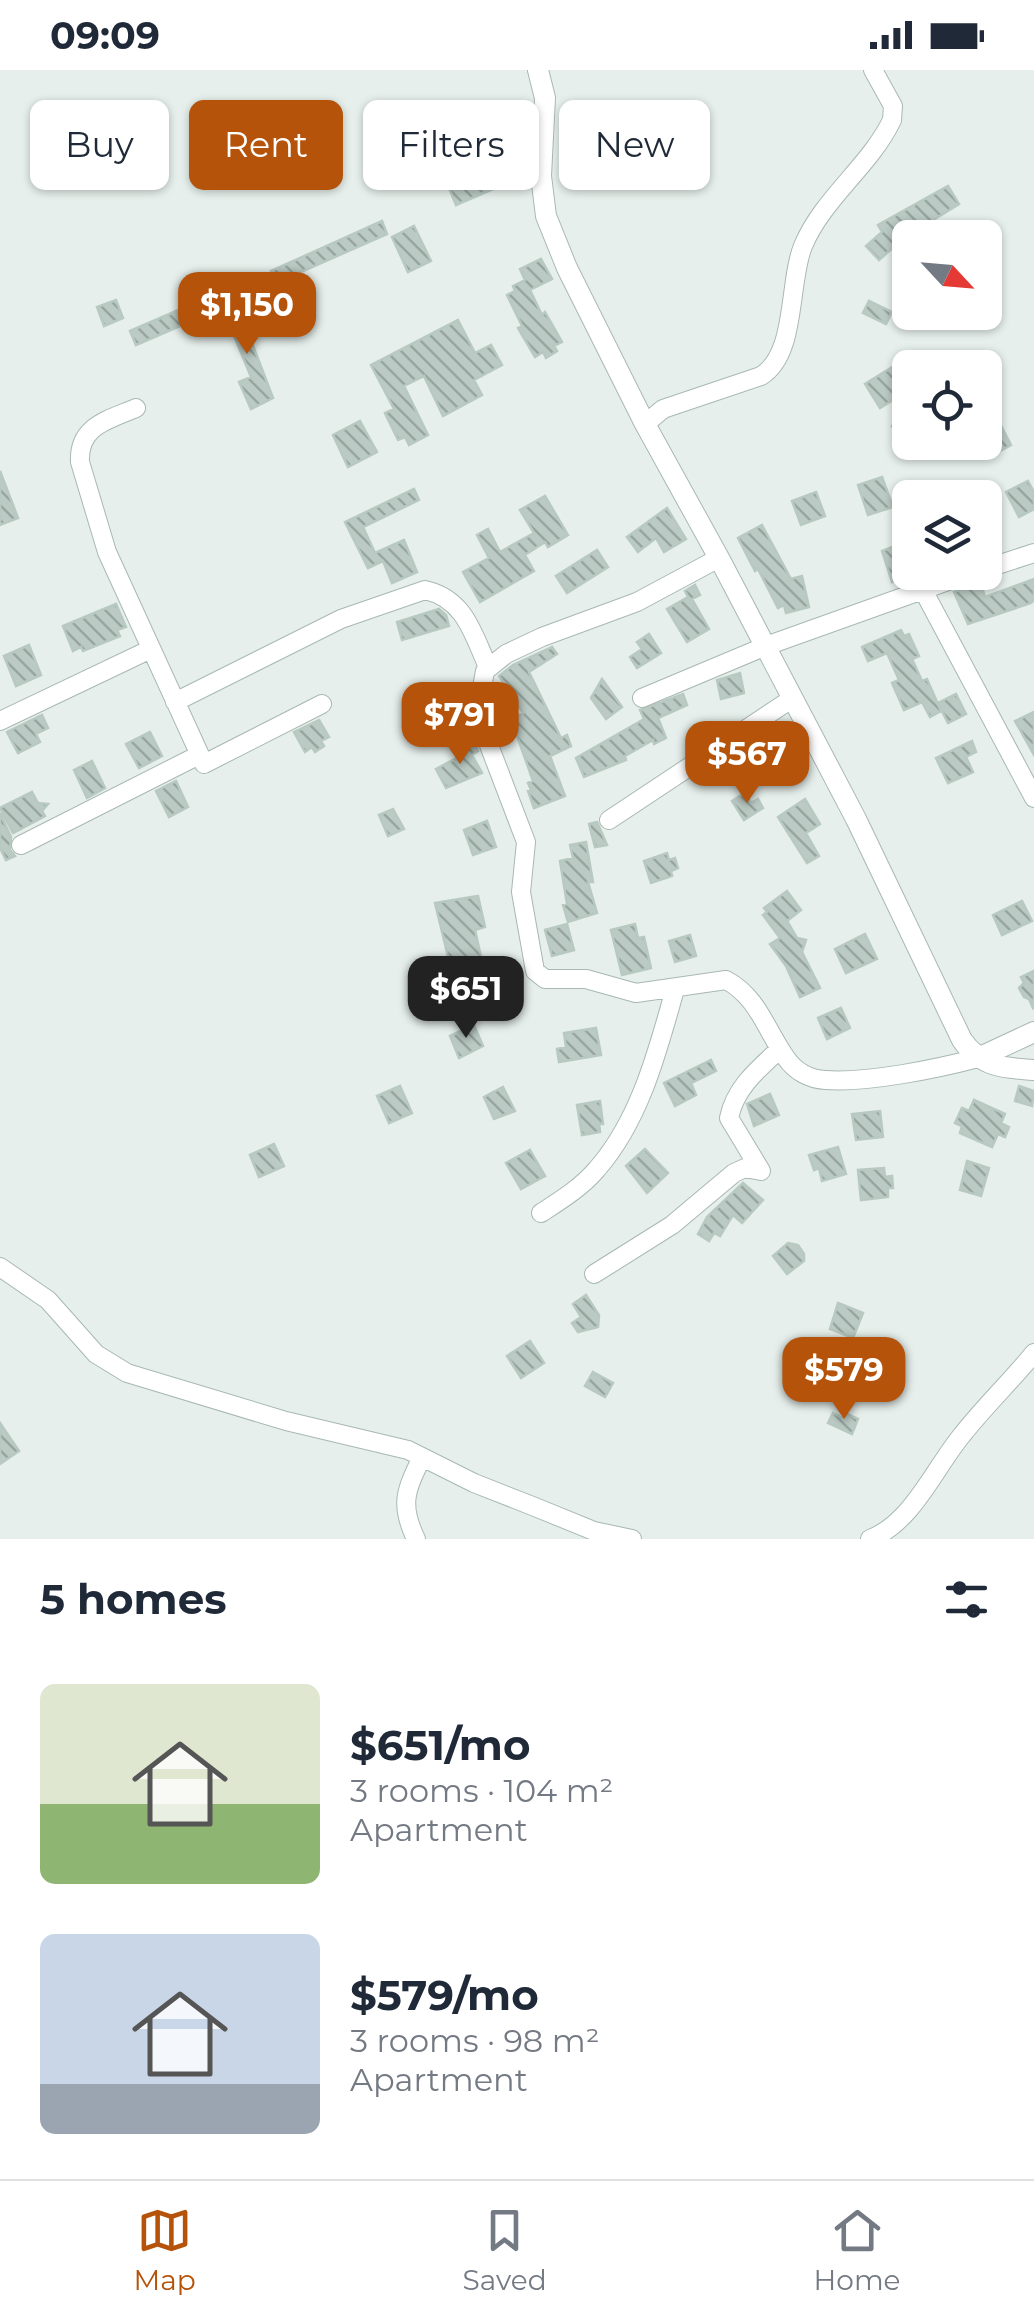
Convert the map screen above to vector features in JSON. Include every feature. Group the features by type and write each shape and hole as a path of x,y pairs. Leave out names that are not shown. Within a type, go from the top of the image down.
{"street":[{"path":"538,70 545,98 540,176 546,216 578,293 890,886 951,1019 978,1058 1001,1068 1034,1070"},
{"path":"644,424 664,409 762,376 778,358 803,247 815,224 892,120 893,106 873,70"},
{"path":"136,408 88,431 80,449 80,462 107,552 204,764 322,704"},
{"path":"1002,563 1034,553"},
{"path":"719,558 624,607 542,636 488,668 478,704 494,760 523,826 526,842 521,892 535,971 545,979 586,980 636,993 726,980 756,1007 791,1066 806,1076 823,1080 913,1071 978,1058 1034,1032"},
{"path":"175,702 341,619 425,590 437,592 459,606 488,668"},
{"path":"642,698 766,646 923,590 1034,798"},
{"path":"0,721 150,649"},
{"path":"608,820 793,698"},
{"path":"22,845 200,755"},
{"path":"542,1213 581,1185 612,1150 638,1103 660,1045 675,988"},
{"path":"594,1274 672,1225 734,1173 745,1168 761,1171 729,1118 732,1101 780,1048"},
{"path":"0,1268 48,1300 96,1354 126,1373 286,1421 380,1440 474,1483 594,1530 632,1539"},
{"path":"870,1539 882,1534 903,1515 964,1431 1034,1353"},
{"path":"416,1539 405,1516 407,1488 422,1457"}],"building":[{"path":"948,186 959,204 933,220 892,220 892,249 879,260 866,246 882,232 878,225"},
{"path":"450,190 491,190 456,205"},
{"path":"382,221 387,234 276,283 271,271"},
{"path":"414,226 431,261 408,272 392,237"},
{"path":"541,259 552,279 530,290 562,342 546,358 543,352 535,357 518,328 522,326 507,295 515,291 513,286 525,280 520,269"},
{"path":"234,296 273,398 251,409 239,382 251,377 220,302"},
{"path":"204,299 210,313 136,345 130,331"},
{"path":"116,300 123,318 104,326 97,307"},
{"path":"869,301 892,312 886,324 863,313"},
{"path":"458,320 475,353 491,345 502,365 474,380 482,395 443,416 424,376 404,386 428,435 409,445 405,437 398,440 385,413 394,409 371,365"},
{"path":"892,367 892,401 880,408 865,384"},
{"path":"360,421 377,452 348,467 333,435"},
{"path":"1002,428 1011,445 1002,450"},
{"path":"0,471 18,518 0,525"},
{"path":"882,477 892,507 868,515 858,485"},
{"path":"1028,481 1034,492 1034,509 1019,517 1006,492"},
{"path":"414,489 419,500 363,527 375,553 404,540 417,572 392,583 383,561 368,568 345,522"},
{"path":"816,492 825,516 801,525 792,501"},
{"path":"545,496 568,535 548,547 545,542 525,555 534,571 480,602 463,572 489,558 477,535 488,529 500,552 534,533 520,510"},
{"path":"667,508 686,539 664,552 656,538 638,552 627,537"},
{"path":"762,525 791,579 802,576 809,607 786,613 784,605 778,608 758,569 755,571 738,538"},
{"path":"892,547 892,582 882,551"},
{"path":"597,550 608,567 567,593 556,576"},
{"path":"1034,579 1031,603 968,624 954,592 983,590 985,597"},
{"path":"695,585 700,595 692,599 709,629 687,642 667,609 688,597 685,591"},
{"path":"116,604 126,627 117,630 120,636 83,651 81,647 73,651 63,626"},
{"path":"439,609 449,626 402,640 397,622"},
{"path":"901,630 904,636 909,634 919,656 912,659 922,681 927,679 941,711 930,717 922,702 904,710 892,683 899,680 887,653 868,661 862,647"},
{"path":"649,634 661,653 637,668 630,657 642,649 637,642"},
{"path":"29,645 41,675 16,686 4,656"},
{"path":"552,647 557,654 529,672 561,738 567,735 571,746 550,756 565,796 534,808 528,791 528,783 533,781 511,719 523,713 499,676"},
{"path":"740,673 744,693 721,699 717,680"},
{"path":"602,679 622,707 606,719 591,698"},
{"path":"683,694 687,705 658,718 666,738 654,744 653,740 625,756 626,760 584,777 576,758 644,719 640,710"},
{"path":"956,694 966,714 948,723 938,703"},
{"path":"445,697 458,716 439,728 427,710"},
{"path":"1034,712 1034,755 1015,721"},
{"path":"42,715 48,728 36,734 40,742 18,753 7,732"},
{"path":"319,720 329,737 321,741 324,746 315,752 312,747 305,752 294,732"},
{"path":"150,732 162,756 139,768 126,744"},
{"path":"763,733 774,754 743,771 733,753"},
{"path":"472,739 478,751 472,755 482,773 446,788 436,769 464,754 459,748"},
{"path":"972,741 976,752 966,757 973,772 948,783 936,758"},
{"path":"92,761 105,788 87,798 74,770"},
{"path":"176,781 188,807 169,817 156,791"},
{"path":"32,792 38,803 48,804 42,811 45,816 13,833 0,808"},
{"path":"745,793 751,803 758,799 763,808 744,820 732,801"},
{"path":"805,799 820,824 806,833 819,856 807,863 778,817"},
{"path":"393,809 404,829 388,836 379,815"},
{"path":"0,813 15,856 6,860 0,848"},
{"path":"487,821 496,847 473,855 464,830"},
{"path":"597,822 607,845 595,847 589,824"},
{"path":"586,842 593,882 588,882 597,913 568,922 560,861 573,858 570,845"},
{"path":"667,853 669,860 675,858 678,868 671,871 672,876 651,883 644,861"},
{"path":"787,891 801,910 787,921 797,938 806,940 802,952 820,988 800,997 786,966 770,944 780,938 763,915 767,912 764,908"},
{"path":"478,896 485,927 475,930 482,961 451,969 435,903"},
{"path":"1022,901 1032,921 1002,935 993,915"},
{"path":"567,924 574,950 552,956 545,930"},
{"path":"635,924 638,938 644,937 651,968 622,975 611,930"},
{"path":"865,934 877,959 846,973 835,949"},
{"path":"690,935 696,956 675,962 669,941"},
{"path":"1034,971 1033,1008 1019,988 1024,983 1021,977"},
{"path":"460,977 467,992 460,996 464,1004 440,1015 429,992"},
{"path":"841,1008 850,1028 827,1039 818,1018"},
{"path":"474,1025 483,1046 459,1058 450,1036"},
{"path":"596,1028 601,1055 559,1062 557,1049 566,1047 564,1033"},
{"path":"711,1060 716,1071 691,1083 696,1095 675,1106 664,1083"},
{"path":"400,1086 412,1113 389,1123 377,1096"},
{"path":"1019,1086 1034,1091 1032,1106 1015,1101"},
{"path":"503,1087 515,1111 494,1119 484,1097"},
{"path":"770,1094 779,1115 754,1126 747,1104"},
{"path":"974,1100 1005,1114 1001,1123 1009,1127 1005,1137 998,1134 992,1147 960,1133 962,1126 955,1123 962,1108 969,1111"},
{"path":"600,1101 600,1132 582,1135 577,1105"},
{"path":"880,1111 883,1137 856,1140 852,1114"},
{"path":"274,1144 284,1166 259,1177 250,1155"},
{"path":"838,1147 846,1174 822,1181 819,1168 814,1170 809,1155"},
{"path":"645,1149 668,1173 647,1193 626,1166"},
{"path":"530,1150 545,1176 521,1189 506,1163"},
{"path":"967,1161 989,1168 981,1196 960,1190"},
{"path":"884,1168 885,1177 892,1176 893,1188 888,1188 888,1197 861,1200 858,1170"},
{"path":"743,1183 763,1200 742,1223 733,1215 720,1236 714,1233 709,1241 698,1234 707,1217"},
{"path":"788,1243 798,1245 804,1261 787,1274 773,1256"},
{"path":"586,1295 599,1315 598,1327 578,1332 572,1323 581,1317 573,1304"},
{"path":"838,1303 863,1313 853,1338 830,1329"},
{"path":"530,1341 544,1363 521,1378 507,1356"},
{"path":"593,1372 613,1383 605,1397 585,1386"},
{"path":"833,1413 858,1419 852,1434 828,1423"},
{"path":"0,1423 19,1451 0,1464"}]}
